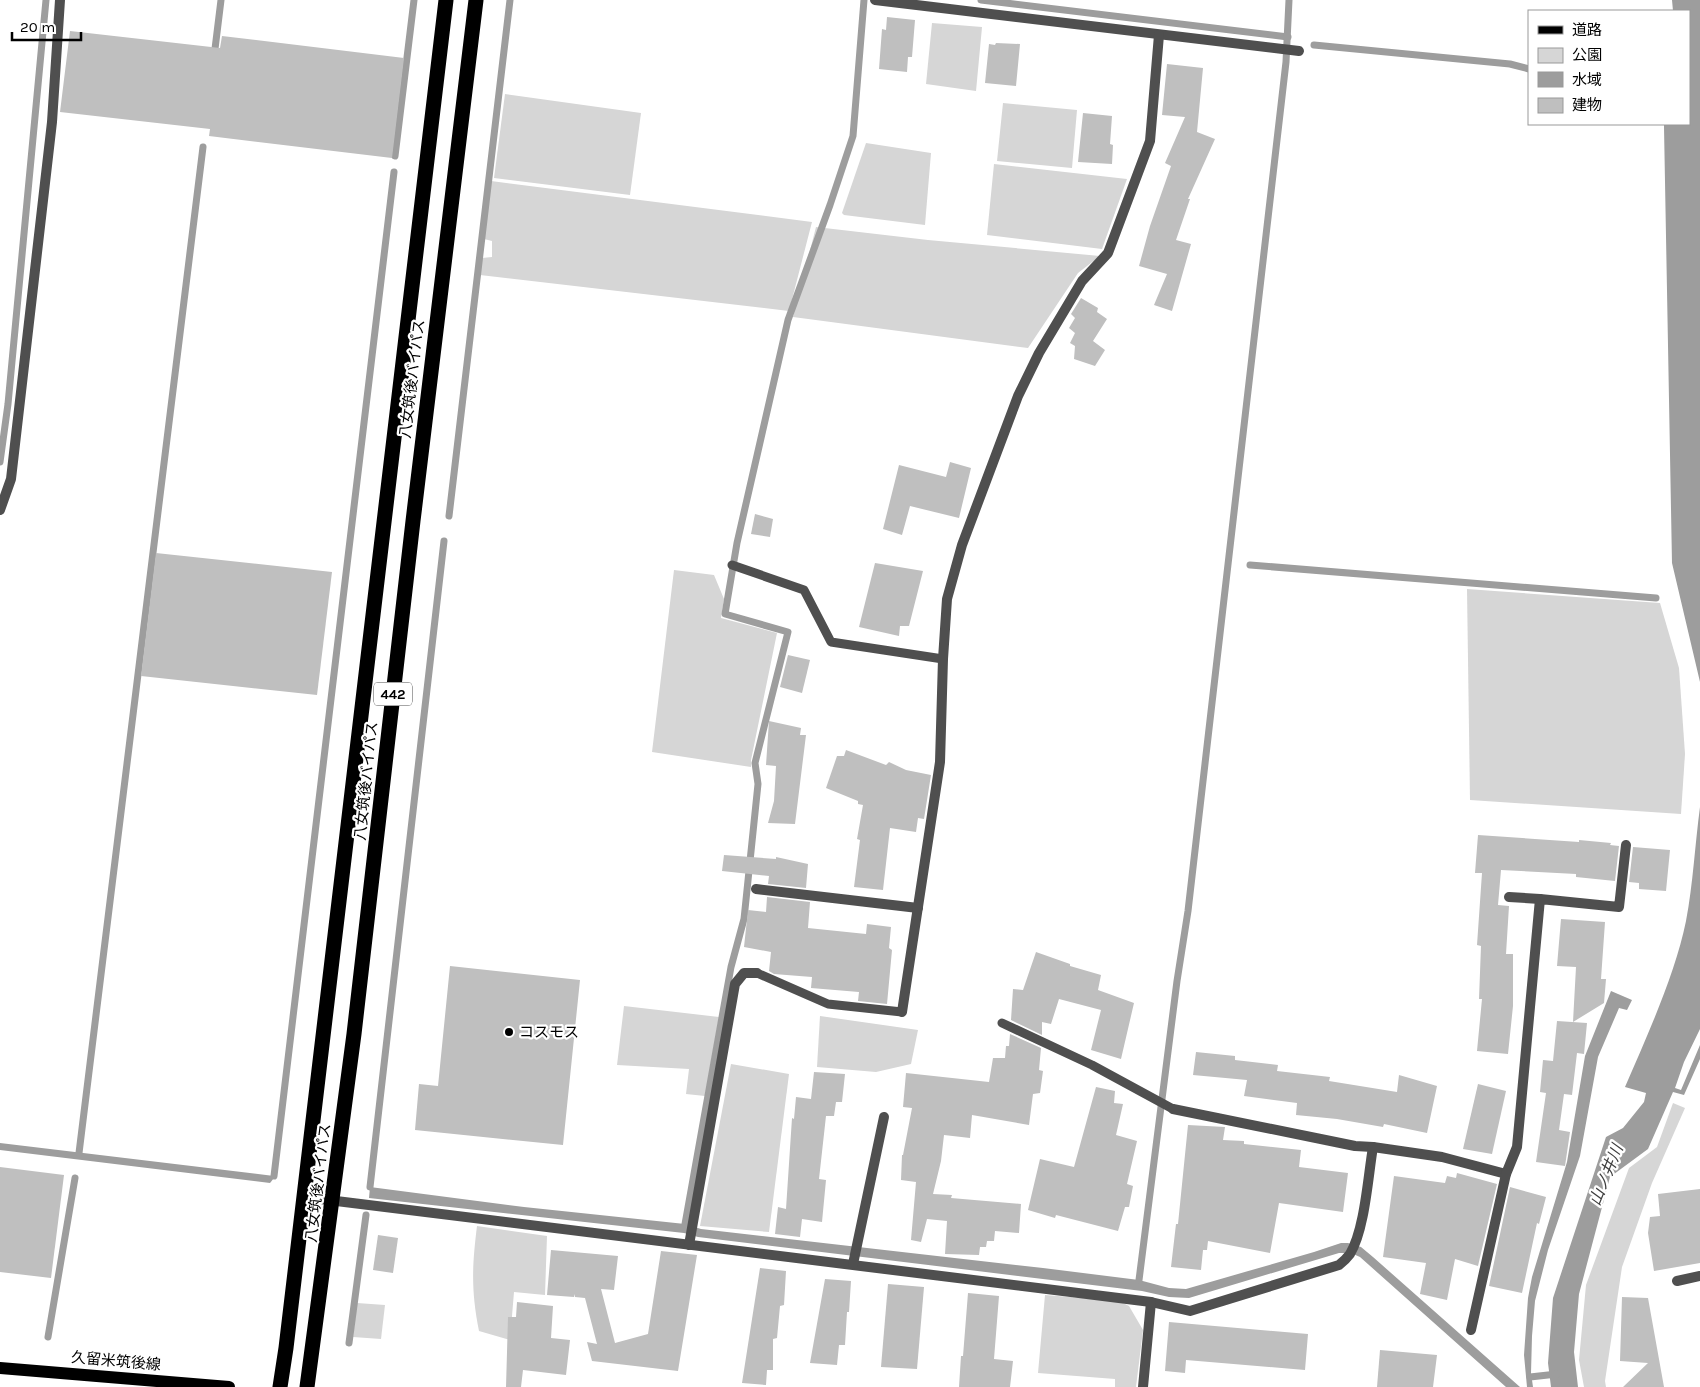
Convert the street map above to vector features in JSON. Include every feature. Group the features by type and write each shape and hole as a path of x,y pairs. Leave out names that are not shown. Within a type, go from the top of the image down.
{"highway":[{"name":"八女筑後バイパス","path":"280,1387 388,499 446,0"},
{"name":"八女筑後バイパス","path":"308,1387 354,1034 413,521 476,0"}],"main road":[{"name":"久留米筑後線","path":"0,1368 229,1387"}],"street":[{"path":"0,510 11,479 52,122 60,0"},
{"path":"875,0 1299,51"},
{"path":"902,1012 940,762 947,599 962,545 1018,396 1040,353 1082,281 1108,253 1150,141 1159,35"},
{"path":"1509,897 1619,907 1626,845"},
{"path":"756,889 918,908"},
{"path":"1471,1330 1506,1174 1517,1147 1540,899"},
{"path":"689,1241 735,984 744,973 757,974"},
{"path":"1173,1109 1355,1146 1442,1157 1506,1174"},
{"path":"854,1262 884,1117"},
{"path":"304,1196 333,1201 689,1241 854,1262 1151,1302 1190,1311 1339,1265 1350,1255 1356,1241 1363,1213 1373,1147"},
{"path":"1678,1281 1700,1276"},
{"path":"1143,1387 1151,1302"}],"lane":[{"path":"732,565 804,590 831,642 943,659"},
{"path":"757,974 828,1004 902,1012"},
{"path":"1002,1023 1092,1065 1173,1109"}],"green space":[{"path":"932,23 982,27 976,91 926,84"},
{"path":"505,94 641,113 630,195 494,178"},
{"path":"1003,103 1077,110 1072,168 997,161"},
{"path":"866,143 931,153 925,225 844,215 842,213"},
{"path":"994,164 1127,179 1102,249 987,235"},
{"path":"491,181 812,222 789,311 480,275 482,258 492,257 492,241 484,239"},
{"path":"816,227 928,240 1100,256 1078,273 1028,348 793,317"},
{"path":"674,570 714,575 724,599 721,618 777,633 751,767 652,752"},
{"path":"1467,589 1660,603 1679,668 1685,754 1681,814 1470,800"},
{"path":"624,1006 719,1017 705,1096 686,1094 689,1069 617,1065"},
{"path":"820,1016 918,1030 911,1064 876,1072 817,1067"},
{"path":"731,1064 789,1074 769,1232 700,1226"},
{"path":"1673,1103 1685,1108 1652,1183 1622,1267 1605,1381 1606,1387 1584,1387 1579,1360 1586,1285 1629,1168 1657,1147"},
{"path":"477,1226 547,1236 545,1295 514,1292 510,1340 479,1331 473,1278"},
{"path":"1045,1295 1119,1301 1129,1306 1143,1330 1136,1387 1115,1387 1115,1379 1038,1373"},
{"path":"357,1303 385,1305 381,1339 353,1337"}],"water":[{"path":"1672,0 1700,0 1700,682 1672,563 1664,125 1690,125 1690,10 1673,10"},
{"name":"山ノ井川","path":"1700,807 1700,1029 1684,1062 1675,1088 1681,1090 1700,1045 1700,1059 1684,1095 1673,1092 1648,1149 1610,1177 1579,1294 1574,1352 1578,1387 1551,1387 1548,1363 1553,1298 1606,1137 1623,1128 1644,1102 1646,1093 1625,1087 1660,1005 1681,942 1690,893"},
{"path":"1611,991 1632,1000 1627,1010 1619,1008 1598,1057 1580,1156 1548,1250 1535,1301 1531,1373 1533,1387 1527,1387 1524,1355 1528,1298 1532,1277 1567,1162 1585,1056"},
{"path":"0,1143 274,1176 274,1178 270,1183 0,1150"},
{"path":"370,1187 524,1207 685,1224 701,1229 1139,1280 1169,1288 1186,1289 1341,1243 1348,1243 1361,1247 1373,1257 1520,1387 1506,1387 1360,1257 1351,1253 1339,1253 1189,1298 1169,1297 1142,1291 698,1237 684,1233 369,1198"}],"building":[{"path":"887,17 915,20 912,57 908,57 907,72 879,69 882,29 886,30"},
{"path":"70,31 220,48 222,36 404,58 392,158 209,136 210,129 60,112"},
{"path":"996,43 1020,44 1016,86 985,83 989,44 995,45"},
{"path":"1167,64 1203,68 1197,132 1215,139 1188,199 1190,199 1176,240 1191,244 1172,311 1154,305 1167,274 1139,266 1150,226 1171,166 1165,163 1185,117 1162,115"},
{"path":"1083,113 1112,116 1110,144 1113,145 1112,164 1078,162"},
{"path":"1081,298 1098,308 1097,312 1107,319 1093,341 1105,350 1095,366 1074,359 1075,346 1070,343 1075,333 1069,328 1075,318 1071,314"},
{"path":"950,462 971,468 959,518 910,506 902,535 883,529 899,465 946,477"},
{"path":"755,514 773,519 770,537 751,534"},
{"path":"156,553 332,572 317,695 141,676"},
{"path":"875,563 923,571 909,626 900,626 899,636 859,627"},
{"path":"788,655 810,660 802,693 780,687"},
{"path":"769,721 801,728 800,735 806,735 795,824 768,823 774,801 776,766 766,765"},
{"path":"846,750 886,765 889,762 906,770 931,775 924,819 918,818 916,832 890,828 883,890 854,887 860,840 857,839 863,805 858,804 858,801 826,788 837,756 844,756"},
{"path":"1478,835 1579,842 1579,840 1611,843 1610,845 1619,846 1615,881 1576,877 1576,874 1501,870 1498,905 1509,906 1506,954 1513,954 1513,1006 1508,1054 1477,1051 1482,999 1479,999 1481,946 1477,945 1482,873 1475,873"},
{"path":"1633,847 1670,850 1666,891 1639,889 1639,883 1629,882"},
{"path":"724,855 776,859 776,857 808,864 806,888 768,884 769,876 722,871"},
{"path":"767,897 810,902 808,928 866,934 867,924 891,927 889,948 892,950 887,1004 858,1001 859,992 811,988 812,977 774,974 769,971 771,952 744,947 748,910 766,912"},
{"path":"1561,919 1605,922 1601,979 1606,979 1604,1003 1573,1022 1576,967 1557,966"},
{"path":"1036,952 1070,964 1070,966 1101,975 1098,990 1134,1003 1121,1059 1091,1050 1101,1010 1059,999 1051,1024 1042,1022 1042,1035 1011,1020 1013,989 1023,990"},
{"name":"コスモス","path":"450,966 580,980 563,1145 415,1130 419,1084 438,1086"},
{"path":"1557,1021 1587,1023 1584,1054 1577,1053 1572,1095 1564,1094 1559,1130 1570,1132 1565,1166 1536,1162 1546,1093 1540,1092 1543,1060 1553,1061"},
{"path":"1010,1034 1041,1048 1039,1070 1043,1071 1040,1093 1033,1094 1029,1125 972,1115 970,1138 944,1135 941,1161 933,1194 952,1195 951,1198 1021,1204 1019,1233 995,1231 994,1241 987,1241 986,1247 980,1247 979,1255 945,1254 947,1221 927,1219 921,1242 911,1240 916,1182 901,1180 902,1155 912,1108 903,1107 906,1073 989,1082 993,1058 1005,1058"},
{"path":"1196,1052 1235,1056 1235,1060 1278,1065 1277,1071 1330,1077 1329,1081 1397,1092 1399,1075 1437,1086 1427,1133 1384,1124 1383,1127 1337,1119 1296,1115 1297,1103 1244,1096 1247,1080 1193,1075"},
{"path":"814,1072 845,1074 842,1102 836,1102 834,1116 826,1116 819,1179 826,1180 822,1222 802,1219 800,1237 775,1234 778,1207 786,1209 792,1118 794,1119 796,1097 811,1099"},
{"path":"1478,1084 1506,1091 1492,1154 1463,1149"},
{"path":"1096,1087 1115,1091 1114,1103 1123,1104 1116,1135 1137,1141 1127,1184 1133,1186 1129,1207 1125,1207 1118,1231 1056,1215 1055,1218 1028,1210 1040,1159 1074,1167"},
{"path":"1188,1125 1225,1127 1223,1140 1244,1141 1244,1144 1301,1150 1299,1167 1348,1173 1343,1212 1279,1203 1270,1253 1208,1241 1207,1250 1203,1250 1201,1270 1171,1267 1176,1224 1178,1224"},
{"path":"0,1167 64,1175 51,1278 0,1272"},
{"path":"1457,1173 1497,1184 1478,1266 1455,1259 1447,1300 1420,1294 1426,1263 1383,1257 1394,1176 1445,1183 1447,1176 1456,1178"},
{"path":"1510,1187 1546,1197 1539,1224 1537,1223 1522,1293 1489,1286"},
{"path":"1700,1189 1700,1263 1654,1271 1648,1233 1650,1217 1660,1216 1658,1194"},
{"path":"378,1235 398,1238 393,1273 373,1270"},
{"path":"551,1250 618,1256 614,1290 601,1289 615,1343 648,1334 661,1251 697,1255 678,1371 592,1361 587,1342 597,1344 585,1298 575,1297 574,1294 574,1297 547,1295"},
{"path":"760,1268 786,1271 784,1305 780,1306 777,1338 773,1339 773,1370 767,1370 766,1385 742,1383"},
{"path":"825,1279 851,1281 845,1345 839,1345 837,1365 810,1363"},
{"path":"888,1284 924,1287 917,1369 881,1367"},
{"path":"968,1293 999,1296 994,1359 1013,1361 1010,1387 959,1387"},
{"path":"1622,1297 1648,1298 1664,1387 1623,1387 1648,1363 1620,1361"},
{"path":"517,1302 553,1306 551,1338 570,1340 566,1375 523,1370 521,1387 506,1387 508,1317 516,1317"},
{"path":"1169,1322 1308,1334 1305,1370 1186,1360 1185,1373 1165,1371"},
{"path":"1380,1350 1437,1355 1433,1387 1377,1387"}],"waterway":[{"path":"0,462 8,404 46,0"},
{"path":"214,57 221,0"},
{"path":"395,156 414,0"},
{"path":"449,516 510,0"},
{"path":"685,1224 731,967 744,919 758,784 755,763 788,632 725,614 737,543 788,320 853,136 864,0"},
{"path":"981,0 1288,37"},
{"path":"1139,1280 1177,981 1188,911 1286,62 1289,0"},
{"path":"1314,45 1510,64 1528,69"},
{"path":"79,1153 203,147"},
{"path":"274,1176 394,172"},
{"path":"370,1187 444,541"},
{"path":"1250,565 1656,598"},
{"path":"48,1337 75,1178"},
{"path":"349,1343 366,1215"},
{"path":"1530,1377 1557,1374"}],"place":[{"name":"コスモス","path":"509,1032"}]}
